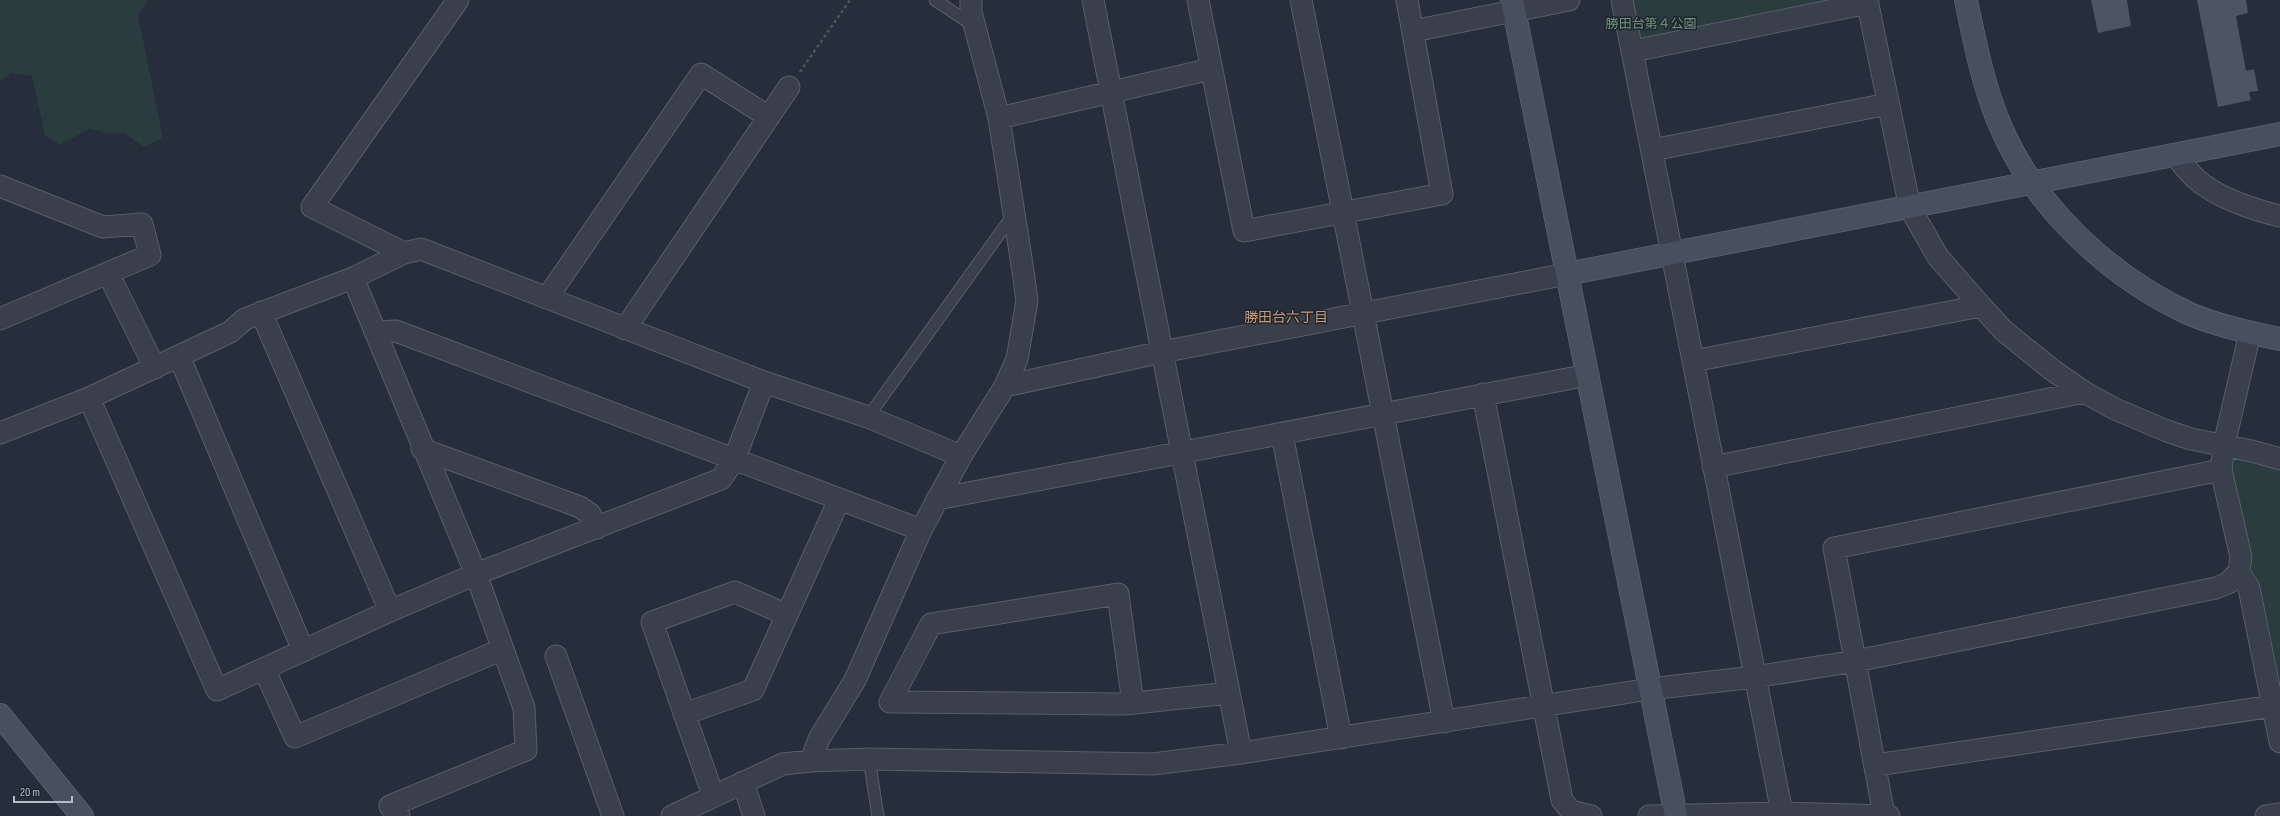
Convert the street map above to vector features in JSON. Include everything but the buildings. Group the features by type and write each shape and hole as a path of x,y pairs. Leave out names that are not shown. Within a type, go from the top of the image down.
{"street":[{"path":"404,253 312,207 458,0"},
{"path":"811,761 819,739 855,680 921,530 961,456 1005,386 1017,358 1027,301 998,118 975,26 971,0"},
{"path":"1093,0 1181,454 1241,753"},
{"path":"1198,0 1244,231 1342,214 1442,194 1408,0"},
{"path":"1301,0 1342,214 1364,314 1382,413 1444,722"},
{"path":"1413,31 1513,6 1569,0"},
{"path":"1622,0 1754,677 1782,813"},
{"path":"1966,0 1980,67 1990,99 2014,153 2032,182 2074,231 2128,279 2191,314 2250,333 2280,339"},
{"path":"1633,51 1868,1 1910,208 1938,257 1981,306 2004,331 2027,351 2084,392 2116,409 2167,431 2280,459"},
{"path":"1513,6 1676,815"},
{"path":"998,118 1211,69"},
{"path":"547,298 700,74 769,118"},
{"path":"625,329 789,87"},
{"path":"1652,150 1888,104"},
{"path":"1005,386 1162,352 1910,208 2032,182 2280,134"},
{"path":"2174,155 2196,179 2225,197 2244,205 2280,216"},
{"path":"0,186 103,227 142,224 150,255 0,319"},
{"path":"0,433 89,398 155,368 230,332 245,319 353,278 404,253 421,250 764,382 868,417 961,456"},
{"path":"108,272 155,368"},
{"path":"353,278 422,448 476,574 524,708 526,750 390,806 399,816"},
{"path":"1693,361 1981,306"},
{"path":"262,312 390,611"},
{"path":"375,332 396,331 921,530"},
{"path":"2250,333 2224,446 2221,470 2240,557 2239,572 2248,588 2276,706 2280,742"},
{"path":"179,356 303,650"},
{"path":"937,499 1181,454 1382,413 1588,376"},
{"path":"89,398 217,690 390,611 476,574 721,479 734,460 764,382"},
{"path":"1713,467 2084,392"},
{"path":"1483,394 1545,706 1562,800 1571,811 1591,816"},
{"path":"1282,434 1341,738"},
{"path":"422,448 580,507 590,514 597,528"},
{"path":"1649,816 1782,813 1886,815 1834,548 2221,470"},
{"path":"684,714 753,690 840,500"},
{"path":"672,816 713,795 782,764 811,761 869,759 1153,764 1241,753 1650,689 1754,677 1856,661 2216,588 2228,583 2239,572"},
{"path":"713,795 652,622 734,592 787,616"},
{"path":"1134,703 1118,594 931,624 890,702 1125,704 1229,693"},
{"path":"264,669 295,737 503,649"},
{"path":"556,656 613,816"},
{"path":"1876,765 2276,706"},
{"path":"0,715 82,816"},
{"path":"743,782 754,816"},
{"path":"2266,816 2280,814"}],"lane":[{"path":"935,0 975,26"},
{"path":"868,417 1014,214"},
{"path":"869,759 878,816"}],"path":[{"path":"789,87 850,0"}],"green space":[{"path":"0,0 148,0 138,15 163,138 144,147 124,133 108,134 90,128 60,145 45,135 32,76 11,73 0,82"},
{"name":"勝田台第４公園","path":"1622,0 1867,0 1633,51"},
{"path":"2233,455 2280,465 2280,695 2244,571 2228,473"}],"district":[{"name":"勝田台六丁目","path":"1286,317"}]}
